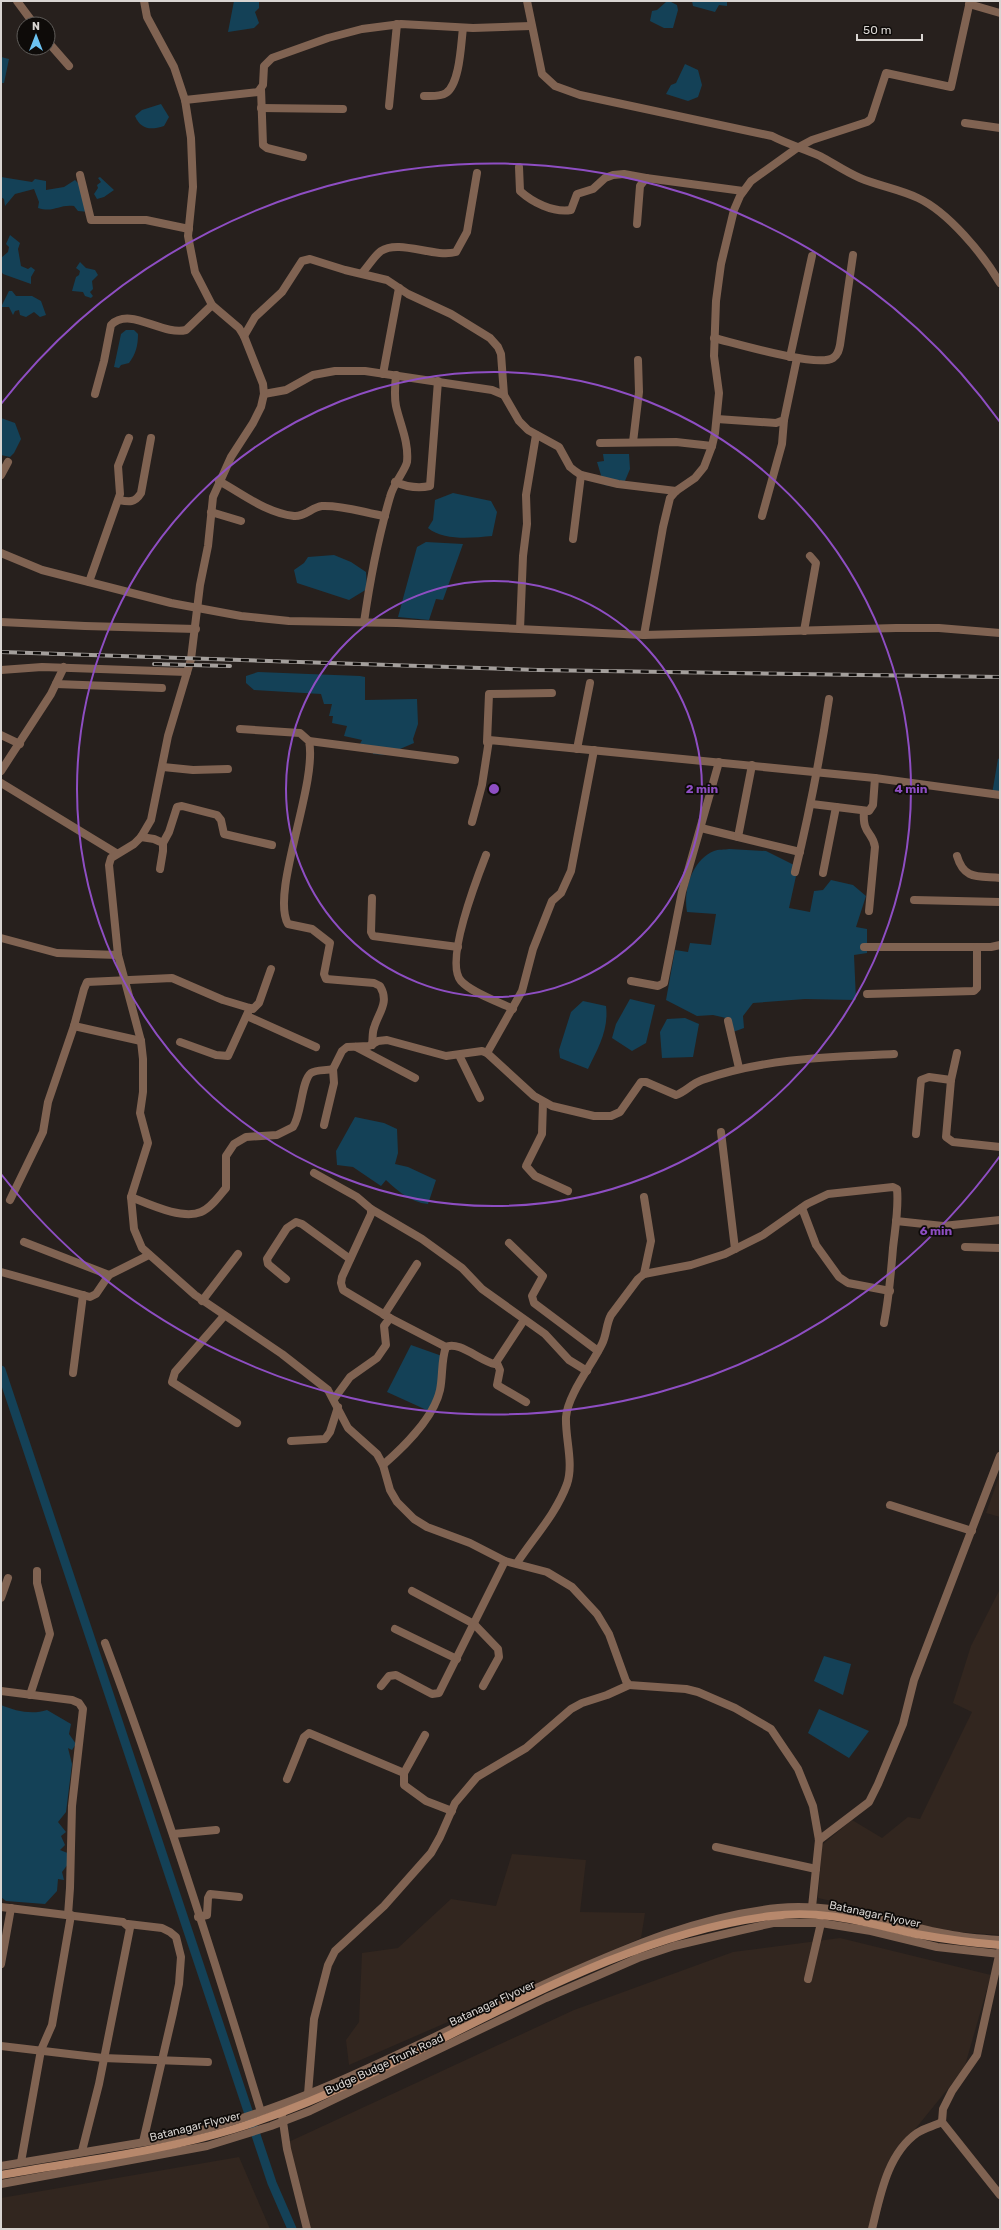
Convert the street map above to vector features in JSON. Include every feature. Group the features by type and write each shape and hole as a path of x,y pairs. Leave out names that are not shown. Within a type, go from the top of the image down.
{"main road":[{"name":"Batanagar Flyover","path":"1,2175 170,2144 234,2129 340,2088 558,1984 624,1955 686,1934 748,1920 807,1913 831,1914 944,1939 1000,1945"}],"street":[{"path":"17,1 28,16"},
{"path":"144,1 147,17 174,67 185,100 190,138 193,187 188,236 194,267 201,287 212,305 239,328 244,336 263,384 264,394 261,407 253,423 231,457 213,497 208,546 196,629 187,672 168,736 163,767 151,820 142,837 134,844 116,853 111,858 109,866 118,955 141,1041 144,1059 140,1113 148,1143 131,1197 133,1221 138,1241 149,1255 202,1301 282,1354 322,1385 336,1403 348,1428 377,1454 383,1465 390,1490 397,1502 414,1520 427,1527 470,1543 505,1561 557,1577 581,1596 596,1614 609,1634 629,1685"},
{"path":"527,1 542,74 555,86 580,96 772,136 797,148 818,155 859,178 918,198 932,207 970,243 1000,283"},
{"path":"644,635 663,527 670,498 676,491 696,478 706,462 712,446 717,419 719,393 714,356 714,338 720,264 734,210 743,191 751,181 797,148 812,140 867,122 871,119 886,73 951,87 970,2 1000,13"},
{"path":"303,157 267,148 263,145 261,89 264,66 272,58 328,38 362,29 397,24 433,24 463,28 531,26"},
{"path":"389,106 397,24"},
{"path":"424,96 441,95 447,93 452,86 459,63 463,28"},
{"path":"56,51 69,66"},
{"path":"185,100 258,92 261,89"},
{"path":"261,108 342,109"},
{"path":"965,123 1000,128"},
{"path":"519,167 520,190 534,201 560,210 570,210 577,194 593,189 605,178 613,175 624,174 743,191"},
{"path":"362,273 381,251 391,248 402,248 441,254 456,252 467,232 477,173"},
{"path":"80,175 91,220 146,220 189,229"},
{"path":"637,224 640,186 646,178"},
{"path":"714,338 793,358 827,360 838,354 845,318 853,255"},
{"path":"762,516 782,444 793,358 812,256"},
{"path":"244,336 255,316 282,292 303,259 310,259 345,270 387,280 423,301 451,314 490,338 498,347 501,354 504,395 513,414 528,430 559,447 570,467 581,475 618,484 676,491"},
{"path":"383,374 399,288"},
{"path":"95,394 104,361 111,325 118,318 130,318 174,331 182,331 186,330 212,305"},
{"path":"633,442 639,392 638,360"},
{"path":"264,394 286,390 313,374 324,372 396,375 485,389 504,395"},
{"path":"364,622 370,580 385,516 395,482 404,470 407,459 403,425 396,404 396,375"},
{"path":"395,482 405,486 420,488 430,486 438,381"},
{"path":"717,419 776,423 784,420"},
{"path":"520,629 527,524 526,495 536,435"},
{"path":"89,582 118,500 121,488 118,466 129,438"},
{"path":"118,500 133,501 137,499 141,493 151,438"},
{"path":"600,443 676,442 712,446"},
{"path":"1,475 8,462"},
{"path":"573,539 581,475"},
{"path":"220,481 264,506 287,514 302,515 316,507 330,506 385,516"},
{"path":"211,512 241,521"},
{"path":"1,553 42,570 171,603 241,616 282,620 364,622 644,635 939,628 1000,633"},
{"path":"804,631 816,563 810,556"},
{"path":"1,622 196,629"},
{"path":"1,670 42,666 187,672"},
{"path":"1,771 20,744 56,684 64,667"},
{"path":"577,749 590,683"},
{"path":"56,684 162,688"},
{"path":"472,822 482,785 487,742 488,694 552,694"},
{"path":"795,872 812,804 829,699"},
{"path":"240,729 300,733 309,741 455,760"},
{"path":"1,735 20,744"},
{"path":"487,742 492,740 875,778 1000,795"},
{"path":"309,741 310,762 292,851 284,912 288,924 312,929 330,943 324,968 324,977 326,979 374,983 380,986 383,1002 380,1016 373,1030 372,1044"},
{"path":"487,1053 522,991 534,944 552,901 561,894 571,871 594,750"},
{"path":"631,981 660,986 664,983 682,892 719,762"},
{"path":"738,837 752,766"},
{"path":"163,767 193,770 228,769"},
{"path":"812,804 869,811 872,808 875,778"},
{"path":"1,783 116,853"},
{"path":"160,868 162,843 169,832 177,807 182,806 217,815 221,820 224,834 272,845"},
{"path":"823,873 836,807"},
{"path":"864,811 864,826 873,840 875,847 868,911"},
{"path":"701,828 800,852"},
{"path":"142,837 154,839 162,843"},
{"path":"486,855 462,925 456,966 461,981 477,991 513,1009"},
{"path":"957,856 960,867 968,873 1000,878"},
{"path":"372,898 371,932 373,936 458,947"},
{"path":"914,900 1000,902"},
{"path":"1,938 57,953 118,955"},
{"path":"864,947 977,947 1000,945"},
{"path":"867,994 974,991 977,988 977,947"},
{"path":"180,1042 216,1055 228,1056 248,1012 257,1007 271,969"},
{"path":"10,1200 43,1132 48,1102 74,1026 84,989 88,982 179,980 206,994 248,1012 316,1047"},
{"path":"728,1021 739,1068"},
{"path":"74,1026 141,1041"},
{"path":"324,1125 334,1083 333,1069 342,1051 353,1045 372,1044 378,1041 387,1040 438,1054 459,1055 478,1052 487,1053 519,1083 543,1102 594,1116 611,1116 620,1112 640,1082 646,1082 676,1095 691,1084 739,1068 805,1058 894,1054"},
{"path":"353,1045 415,1078"},
{"path":"957,1054 952,1080 946,1131 948,1139 953,1142 1000,1147"},
{"path":"459,1055 480,1098"},
{"path":"131,1197 172,1212 190,1214 202,1212 226,1188 228,1179 226,1156 234,1144 246,1137 277,1135 293,1127 300,1112 308,1077 316,1071 333,1069"},
{"path":"916,1134 922,1080 929,1077 952,1080"},
{"path":"543,1102 542,1134 526,1166 535,1176 568,1191"},
{"path":"721,1132 735,1249"},
{"path":"314,1173 357,1198 371,1209 439,1251 462,1268 482,1289 552,1341 569,1360 587,1371"},
{"path":"517,1564 530,1542 548,1522 567,1482 569,1466 566,1417 572,1397 603,1342 607,1321 638,1279 644,1274 691,1265 725,1254 763,1235 802,1208 828,1194 893,1187 897,1189 896,1221 890,1291 884,1323"},
{"path":"644,1197 651,1242 644,1274"},
{"path":"802,1208 816,1245 839,1276 848,1283 890,1291"},
{"path":"371,1209 371,1214 340,1281 343,1290 387,1316 446,1347 451,1345 492,1364 497,1363"},
{"path":"896,1221 943,1226 1000,1220"},
{"path":"286,1279 268,1264 267,1257 290,1224 298,1222 350,1259"},
{"path":"24,1242 109,1275"},
{"path":"509,1243 543,1276 532,1296 534,1303 598,1351"},
{"path":"965,1247 1000,1248"},
{"path":"202,1301 238,1254"},
{"path":"1,1272 83,1295 94,1296 109,1275 149,1255"},
{"path":"290,1441 325,1438 330,1432 336,1403 350,1376 377,1358 386,1345 384,1326 387,1316 417,1264"},
{"path":"73,1373 83,1295"},
{"path":"224,1316 175,1372 172,1382 237,1423"},
{"path":"497,1363 524,1320"},
{"path":"383,1465 404,1447 434,1403 441,1385 446,1347"},
{"path":"497,1363 500,1370 497,1385 526,1402"},
{"path":"819,1840 869,1802 878,1784 903,1724 914,1680 1000,1456"},
{"path":"890,1505 972,1531"},
{"path":"381,1686 389,1676 396,1675 432,1694 439,1694 505,1561"},
{"path":"30,1695 50,1634 37,1583 36,1571"},
{"path":"1,1598 8,1578"},
{"path":"412,1591 474,1624 500,1653 497,1662 483,1686"},
{"path":"395,1629 457,1659"},
{"path":"105,1643 173,1834 198,1916 228,2002 260,2112"},
{"path":"308,2094 314,2019 328,1965 335,1951 384,1906 431,1853 460,1795 477,1777 526,1748 571,1709 582,1703 607,1695 629,1685 686,1689 698,1692 735,1708 759,1720 772,1729 791,1758 804,1782 813,1806 819,1840 812,1907"},
{"path":"1,1691 72,1700 79,1703 83,1709 72,1806 69,1915 52,2025 41,2050 21,2162"},
{"path":"287,1779 304,1737 309,1733 404,1773"},
{"path":"425,1736 404,1773 403,1782 406,1788 426,1801 452,1811"},
{"path":"173,1834 216,1830"},
{"path":"716,1847 816,1869"},
{"path":"198,1916 207,1914 208,1898 210,1894 239,1898"},
{"path":"1,1907 162,1928 170,1932 179,1946 181,1968 179,1984 143,2142"},
{"name":"Budge Budge Trunk Road","path":"1,2166 195,2132 260,2112 308,2094 427,2041 488,2010 636,1943 688,1927 756,1911 794,1907 812,1907 858,1913 951,1935 1000,1940"},
{"path":"1,1964 11,1908"},
{"path":"808,1979 821,1923"},
{"name":"Budge Budge Trunk Road","path":"1,2184 207,2146 272,2126 310,2112 546,1998 638,1958 674,1946 773,1924 821,1923 871,1931 937,1947 1000,1953"},
{"path":"82,2151 129,1939 130,1928 128,1924"},
{"path":"1000,1953 977,2055 952,2091 943,2109 942,2122 1000,2195"},
{"path":"1,2046 103,2058 208,2062"},
{"path":"280,2104 287,2149 307,2229"},
{"path":"872,2229 885,2179 903,2148 917,2133 942,2122"}],"shaded area":[{"path":"1000,1474 1000,1517 986,1513"},
{"path":"1000,1589 1000,1935 931,1930 850,1905 818,1898 822,1845 852,1820 882,1838 908,1817 920,1819 972,1712 953,1703 971,1646"},
{"path":"512,1854 586,1860 580,1912 645,1913 641,1938 349,2065 346,2040 359,2022 362,1953 398,1948 451,1899 496,1906"},
{"path":"840,1938 991,1975 964,2069 894,2155 876,2229 311,2229 282,2145 574,2010 733,1952"},
{"path":"239,2157 270,2229 1,2229 1,2198"}],"water":[{"path":"234,1 259,1 259,8 255,12 259,23 254,28 228,32"},
{"path":"692,1 725,1 727,2 727,6 719,5 715,12 693,6"},
{"path":"666,2 671,2 677,5 678,10 673,28 664,28 650,21 652,11 657,10"},
{"path":"1,57 9,59 4,83 1,83"},
{"path":"685,64 698,70 702,85 698,97 688,101 666,94 671,85 676,83"},
{"path":"161,104 169,117 164,126 147,128 137,121 135,116 142,110"},
{"path":"1,177 32,182 35,179 46,181 46,190 64,187 75,180 81,186 90,212 78,211 74,206 64,206 48,210 38,208 39,202 34,189 15,194 5,206 4,199 1,197"},
{"path":"100,177 114,190 104,197 97,199 94,194 98,188 97,185 101,182 98,178"},
{"path":"10,235 20,243 18,249 21,266 28,269 31,267 35,270 31,277 31,284 3,274 1,271 1,258 8,252 9,247 6,244"},
{"path":"80,262 86,268 95,270 98,275 92,281 93,289 90,292 93,296 91,298 85,296 83,292 72,291 76,277 79,275 80,271 76,268"},
{"path":"9,291 12,291 16,296 32,296 41,301 46,315 40,317 34,312 26,317 20,315 19,310 15,311 13,315 9,307 1,307"},
{"path":"126,330 134,330 138,334 136,349 129,363 121,365 119,368 114,367 121,334"},
{"path":"1,418 15,423 21,439 14,453 10,457 1,455"},
{"path":"603,454 629,454 630,469 622,488 604,485 597,462 604,461"},
{"path":"453,493 491,501 497,512 492,536 467,538 450,537 428,528 433,520 435,500"},
{"path":"426,542 463,544 443,600 436,599 429,620 398,617 417,547"},
{"path":"334,555 351,562 366,572 367,589 349,600 297,583 294,570 304,563 308,557"},
{"path":"258,672 360,676 365,677 365,700 417,699 418,724 413,739 414,743 386,755 373,754 373,746 360,744 362,740 344,736 347,726 332,723 333,716 329,716 332,704 324,704 321,694 254,690 246,683 246,676"},
{"path":"1000,758 1000,797 992,794 998,759"},
{"path":"729,849 766,851 798,867 789,908 810,912 814,891 823,890 831,880 853,885 866,896 856,927 867,929 867,953 854,955 856,1000 805,999 753,1003 743,1016 744,1028 733,1032 726,1018 713,1015 697,1016 666,1000 675,950 688,952 690,943 711,945 716,914 687,912 686,894 691,877 695,868 706,855 716,850"},
{"path":"630,999 655,1005 646,1043 632,1051 612,1038 616,1024"},
{"path":"583,1001 606,1006 606,1023 602,1039 588,1069 560,1058 559,1050 571,1012"},
{"path":"685,1018 699,1024 693,1057 662,1058 660,1032 667,1019"},
{"path":"355,1117 384,1123 397,1129 398,1153 395,1164 408,1167 436,1180 428,1204 410,1199 386,1180 381,1186 353,1167 337,1165 336,1151"},
{"path":"411,1345 442,1356 444,1381 431,1412 387,1392"},
{"path":"824,1656 851,1664 843,1695 814,1681"},
{"path":"1,1705 24,1712 47,1710 71,1724 69,1734 76,1744 72,1750 68,1748 72,1764 66,1812 58,1822 66,1832 61,1836 65,1845 60,1850 70,1854 71,1860 62,1872 64,1880 58,1879 57,1891 45,1904 6,1901 1,1897"},
{"path":"819,1709 869,1731 849,1758 808,1733"}],"waterway":[{"path":"1,1370 272,2183 292,2229"}],"railway":[{"path":"1,652 538,670 1000,677"},
{"path":"154,664 230,666"}]}
